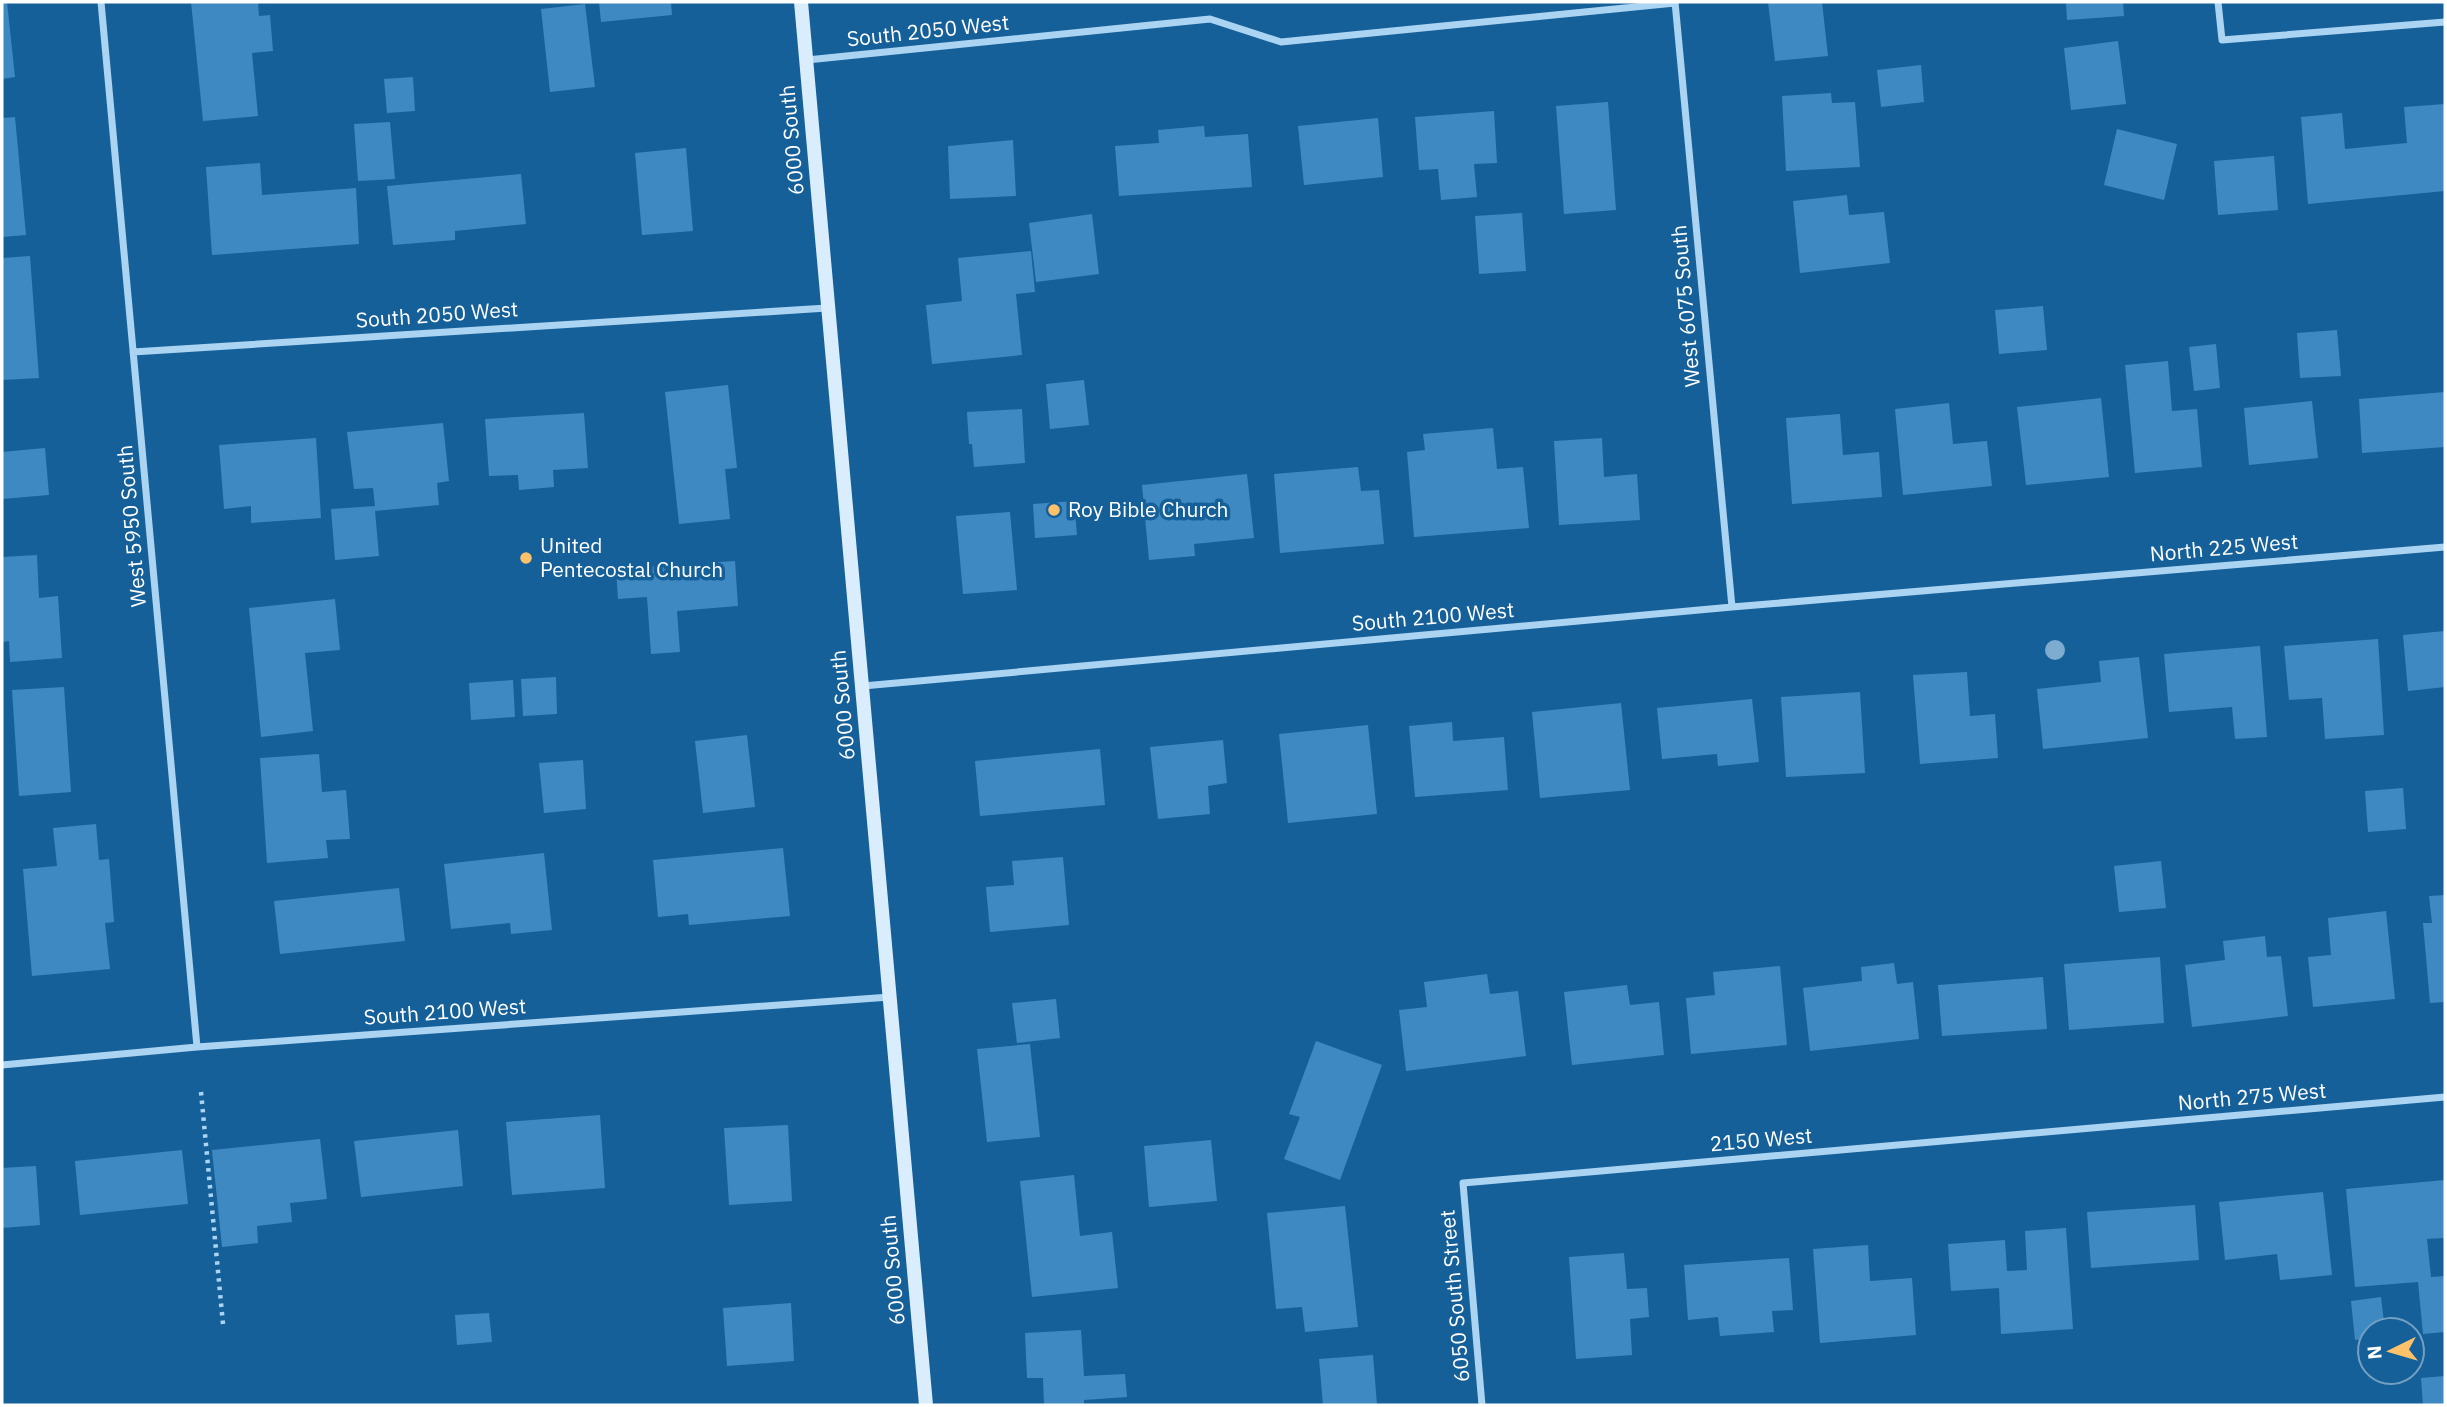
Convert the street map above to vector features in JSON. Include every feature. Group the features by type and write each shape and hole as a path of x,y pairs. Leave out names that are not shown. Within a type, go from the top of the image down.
{"street":[{"name":"West 5950 South","path":"101,2 197,1047"},
{"name":"6000 South","path":"801,2 926,1405"},
{"name":"South 2050 West","path":"807,60 1210,19 1281,42 1675,2"},
{"name":"West 6075 South","path":"1675,2 1732,607"},
{"path":"2218,2 2222,40 2445,22"},
{"name":"South 2050 West","path":"134,352 827,308"},
{"name":"North 225 West","path":"2006,584 2445,547"},
{"name":"South 2100 West","path":"863,686 2006,584"},
{"name":"South 2100 West","path":"2,1065 197,1047 890,998"},
{"name":"North 275 West","path":"2062,1131 2445,1097"},
{"name":"2150 West","path":"1463,1183 2062,1131"},
{"name":"6050 South Street","path":"1463,1183 1482,1405"}],"path":[{"path":"201,1092 223,1324"}],"building":[{"path":"2,2 7,2 15,77 2,79"},
{"path":"191,2 258,2 259,16 270,15 273,51 252,53 258,116 203,121"},
{"path":"599,2 671,2 672,15 601,22"},
{"path":"1768,2 1822,2 1828,56 1775,61"},
{"path":"2066,2 2123,2 2124,16 2067,20"},
{"path":"585,4 595,87 550,92 541,9"},
{"path":"2118,41 2126,104 2071,110 2064,48"},
{"path":"1921,65 1924,102 1881,107 1877,70"},
{"path":"413,77 415,111 387,113 384,79"},
{"path":"1831,93 1832,103 1855,102 1860,167 1786,171 1782,96"},
{"path":"1608,102 1616,210 1564,214 1556,106"},
{"path":"2445,104 2445,191 2308,204 2301,117 2342,113 2345,149 2407,143 2404,107"},
{"path":"1494,111 1497,163 1474,164 1477,197 1441,200 1438,169 1419,170 1415,117"},
{"path":"15,117 26,235 2,237 2,118"},
{"path":"1378,118 1383,177 1304,185 1298,126"},
{"path":"390,122 395,179 358,181 354,124"},
{"path":"1204,126 1205,137 1248,134 1252,187 1119,196 1115,146 1159,143 1158,130"},
{"path":"2117,129 2177,144 2164,200 2104,185"},
{"path":"1013,140 1016,196 950,199 948,146"},
{"path":"686,148 693,231 642,235 635,153"},
{"path":"2274,156 2278,210 2218,215 2214,161"},
{"path":"260,163 262,195 356,188 359,244 212,255 206,167"},
{"path":"521,174 526,224 455,231 455,240 393,245 387,186"},
{"path":"1847,195 1849,215 1884,212 1890,263 1800,273 1793,201"},
{"path":"1522,213 1526,271 1479,274 1475,216"},
{"path":"1092,214 1099,274 1036,282 1029,223"},
{"path":"1031,251 1035,292 1016,294 1022,355 932,364 926,305 962,301 958,258"},
{"path":"30,256 39,378 2,380 2,258"},
{"path":"2043,306 2047,350 1999,354 1995,310"},
{"path":"2337,330 2341,376 2300,378 2297,333"},
{"path":"2216,344 2220,388 2194,391 2189,347"},
{"path":"2168,361 2172,411 2197,409 2202,467 2135,473 2125,365"},
{"path":"1084,380 1089,425 1050,429 1046,384"},
{"path":"728,385 737,468 725,469 730,519 679,524 665,392"},
{"path":"2445,392 2445,447 2362,453 2359,399"},
{"path":"2101,398 2109,477 2026,485 2017,407"},
{"path":"2312,401 2318,458 2249,465 2244,408"},
{"path":"1949,403 1953,444 1987,441 1992,486 1903,495 1895,409"},
{"path":"1022,409 1025,463 974,467 967,412"},
{"path":"584,413 588,468 553,470 554,487 519,490 518,475 489,476 485,419"},
{"path":"1840,414 1843,455 1879,452 1882,497 1792,504 1786,418"},
{"path":"443,423 449,481 437,483 439,505 375,511 379,556 335,560 331,509 375,506 373,488 354,489 347,432"},
{"path":"1493,428 1497,469 1523,467 1529,528 1414,537 1407,452 1425,450 1423,434"},
{"path":"316,438 321,518 251,523 251,506 224,509 219,445"},
{"path":"1602,438 1604,477 1637,474 1640,520 1559,525 1554,441"},
{"path":"45,448 49,495 2,499 2,452"},
{"path":"1358,467 1361,491 1379,490 1384,544 1280,553 1274,474"},
{"path":"1247,474 1254,538 1194,544 1195,556 1149,560 1142,485"},
{"path":"1074,501 1077,535 1035,538 1033,504"},
{"path":"1010,512 1017,590 963,594 956,516"},
{"path":"37,555 39,598 58,596 62,658 10,662 9,641 2,642 2,557"},
{"path":"735,561 738,606 677,611 680,652 651,654 647,597 618,599 616,569"},
{"path":"335,599 340,650 305,653 313,731 261,737 249,608"},
{"path":"2445,631 2445,687 2408,691 2403,635"},
{"path":"2378,639 2384,735 2325,739 2322,698 2289,700 2284,646"},
{"path":"2260,646 2267,737 2235,739 2232,707 2169,712 2164,654"},
{"path":"2139,657 2148,738 2043,749 2037,689 2101,682 2099,661"},
{"path":"1967,672 1970,716 1995,714 1998,758 1920,764 1913,675"},
{"path":"556,677 557,714 523,716 521,679"},
{"path":"513,680 515,717 471,720 469,683"},
{"path":"64,687 71,792 19,796 12,690"},
{"path":"1860,692 1865,773 1786,777 1781,697"},
{"path":"1752,699 1759,762 1718,766 1717,754 1662,759 1657,708"},
{"path":"1621,703 1630,790 1540,798 1532,712"},
{"path":"1452,722 1453,741 1504,737 1508,790 1415,797 1409,726"},
{"path":"1368,725 1377,814 1288,823 1279,734"},
{"path":"747,735 755,807 703,813 695,741"},
{"path":"1223,740 1227,783 1208,786 1210,814 1158,819 1150,747"},
{"path":"1100,749 1105,805 980,816 975,761"},
{"path":"319,754 322,792 346,790 350,839 326,840 328,858 267,863 260,758"},
{"path":"583,760 586,809 544,813 539,763"},
{"path":"2403,788 2406,829 2368,832 2365,791"},
{"path":"96,824 99,860 109,859 114,922 105,923 110,969 32,976 23,869 57,866 53,828"},
{"path":"783,848 790,916 689,925 688,914 658,917 653,860"},
{"path":"544,853 552,930 511,934 510,923 451,929 444,864"},
{"path":"1063,857 1069,925 990,932 986,887 1014,885 1012,861"},
{"path":"2161,861 2166,908 2119,912 2114,866"},
{"path":"399,888 405,941 280,954 274,901"},
{"path":"2445,895 2445,1002 2430,1003 2423,923 2432,923 2429,896"},
{"path":"2386,911 2395,999 2313,1007 2308,957 2331,955 2328,918"},
{"path":"2265,936 2267,957 2281,956 2288,1016 2192,1027 2185,965 2225,960 2223,941"},
{"path":"2160,957 2164,1023 2069,1030 2064,964"},
{"path":"1894,963 1897,984 1913,982 1919,1039 1810,1051 1803,988 1862,981 1861,967"},
{"path":"1780,966 1787,1045 1691,1054 1686,998 1715,995 1713,972"},
{"path":"1487,974 1490,994 1518,991 1526,1056 1406,1071 1399,1010 1427,1007 1424,982"},
{"path":"2043,977 2047,1029 1942,1036 1938,985"},
{"path":"1627,985 1630,1005 1659,1002 1664,1055 1572,1065 1564,992"},
{"path":"1056,999 1060,1038 1017,1043 1012,1003"},
{"path":"1316,1041 1382,1065 1340,1180 1284,1159 1300,1117 1289,1114"},
{"path":"1030,1044 1040,1137 987,1142 977,1049"},
{"path":"600,1115 605,1188 512,1195 506,1122"},
{"path":"788,1125 792,1201 729,1205 724,1128"},
{"path":"458,1130 463,1186 361,1197 354,1141"},
{"path":"320,1139 327,1199 290,1203 292,1222 257,1226 258,1243 222,1247 212,1150"},
{"path":"1211,1140 1217,1201 1149,1207 1144,1146"},
{"path":"182,1150 188,1204 80,1215 75,1161"},
{"path":"36,1166 40,1225 2,1228 2,1168"},
{"path":"1074,1175 1080,1236 1112,1232 1118,1288 1032,1297 1020,1181"},
{"path":"2445,1180 2445,1238 2427,1239 2431,1277 2445,1276 2445,1332 2426,1334 2426,1316 2421,1316 2418,1282 2355,1287 2346,1189"},
{"path":"2323,1192 2332,1275 2280,1280 2277,1254 2225,1260 2219,1202"},
{"path":"2195,1205 2199,1260 2091,1268 2087,1212"},
{"path":"1345,1206 1358,1327 1305,1332 1302,1307 1276,1309 1267,1213"},
{"path":"2066,1228 2073,1329 2001,1334 1999,1288 1951,1291 1948,1244 2005,1240 2007,1271 2027,1270 2025,1231"},
{"path":"1868,1245 1870,1281 1912,1278 1916,1335 1820,1343 1813,1249"},
{"path":"1624,1253 1627,1289 1647,1288 1649,1317 1630,1319 1632,1355 1576,1359 1569,1257"},
{"path":"1789,1258 1793,1310 1772,1311 1774,1332 1720,1336 1718,1317 1688,1320 1684,1265"},
{"path":"2381,1297 2383,1316 2356,1316 2355,1340 2351,1301"},
{"path":"791,1303 794,1361 727,1366 723,1308"},
{"path":"489,1313 492,1342 457,1345 455,1315"},
{"path":"1081,1330 1084,1376 1125,1374 1127,1397 1084,1400 1084,1405 1044,1405 1043,1378 1027,1378 1025,1333"},
{"path":"1373,1355 1377,1405 1323,1405 1319,1359"},
{"path":"2445,1376 2445,1405 2423,1405 2422,1386 2426,1386 2426,1378"}],"place":[{"name":"Roy Bible Church","path":"1054,510"},
{"name":"United Pentecostal Church","path":"526,558"}]}
